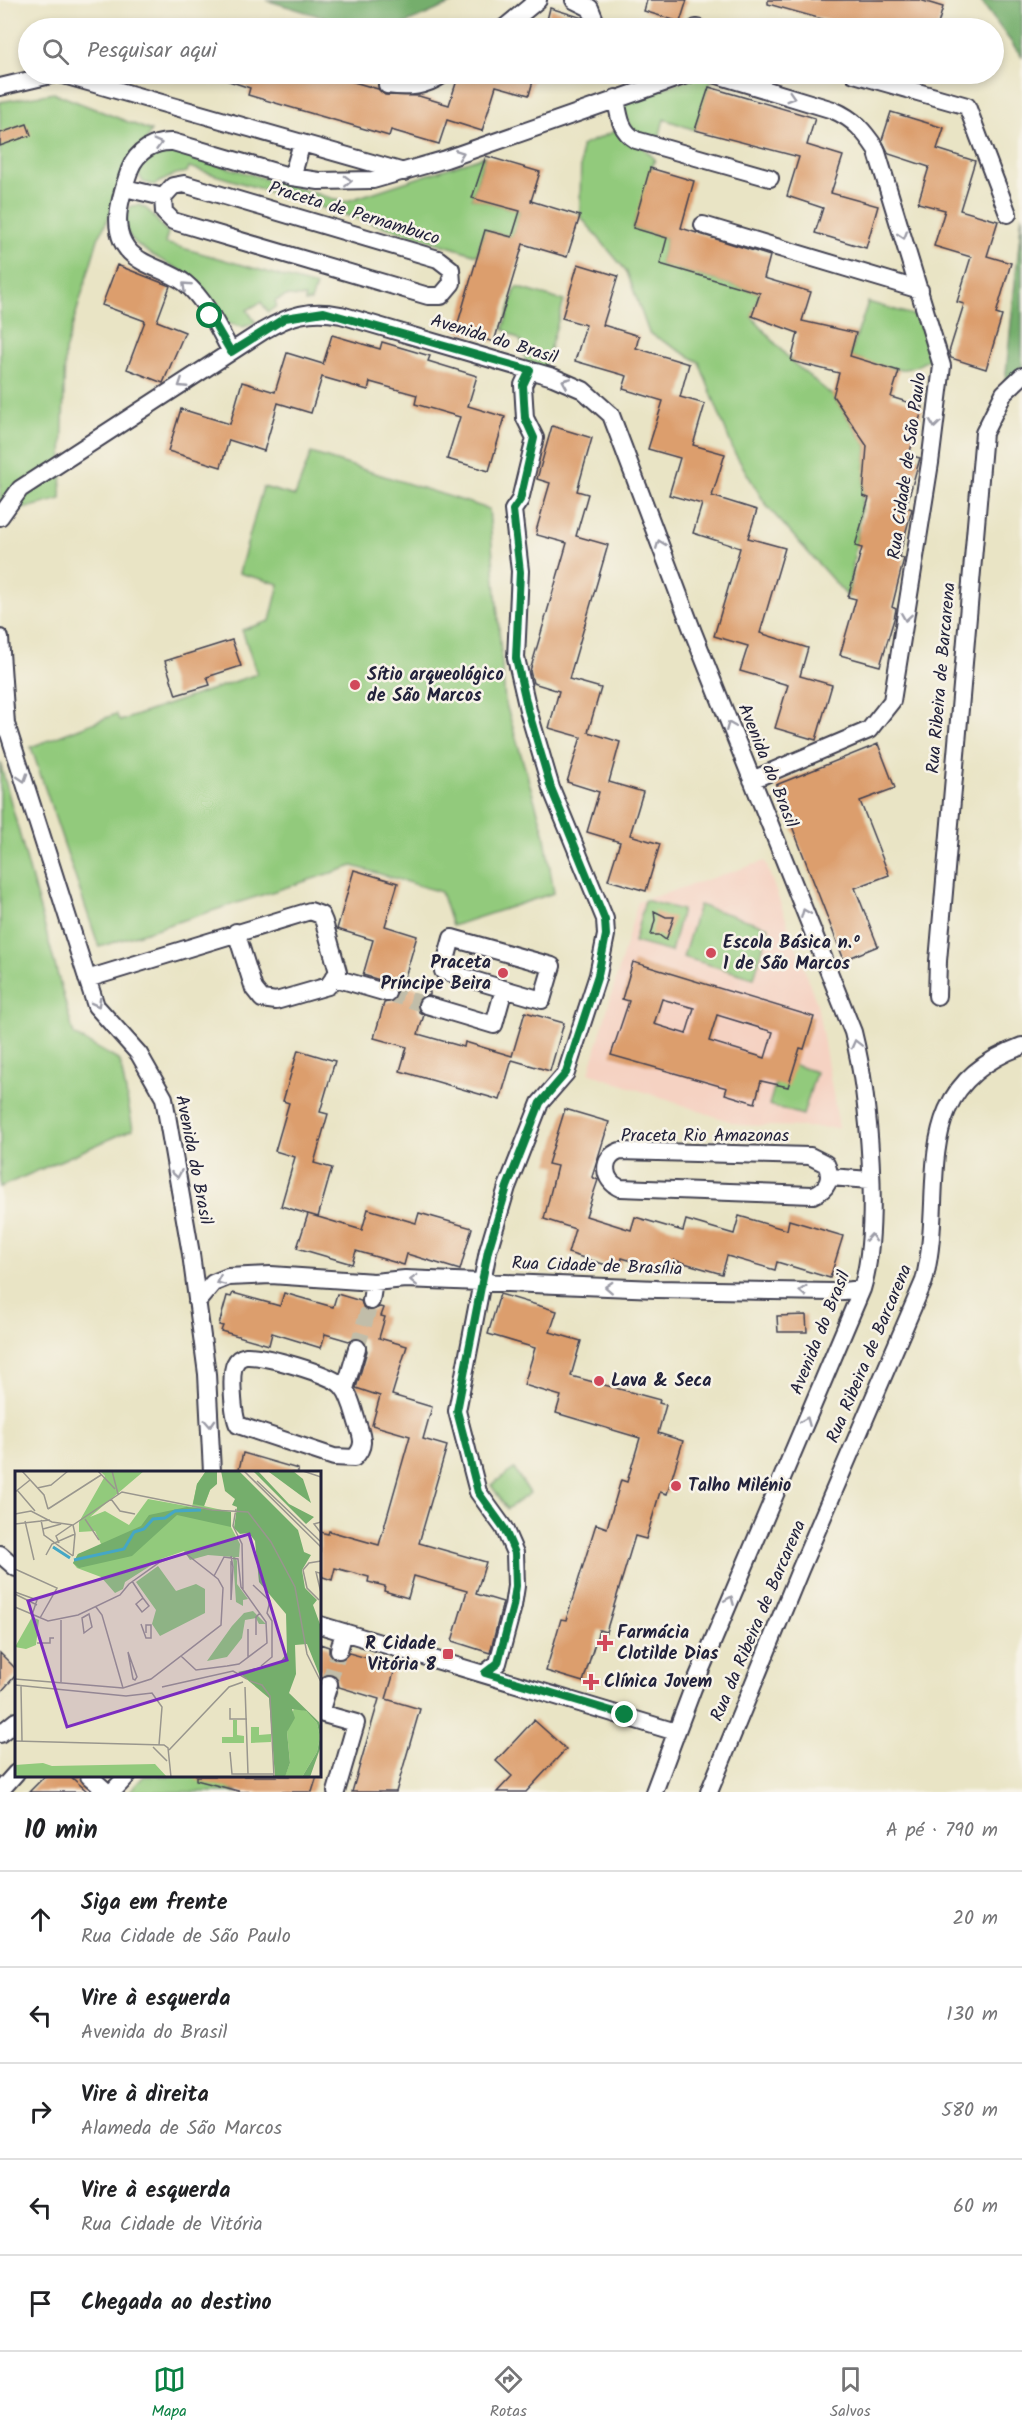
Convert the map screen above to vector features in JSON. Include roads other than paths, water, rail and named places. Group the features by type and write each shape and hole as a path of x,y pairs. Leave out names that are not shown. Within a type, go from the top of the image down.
{"street":[{"path":"516,18 538,0"},
{"path":"574,0 590,8 594,18"},
{"path":"0,87 18,83"},
{"path":"96,84 404,172"},
{"path":"387,85 411,88 426,84"},
{"path":"231,352 186,284 139,260 125,248 119,237 117,218 125,188 136,158 148,147 161,141 173,142 292,177 342,182 373,180 404,172 659,84"},
{"name":"Rua Cidade de São Paulo","path":"752,780 869,730 885,711 895,691 942,379 939,352 876,149 862,129 849,116 768,84"},
{"path":"889,84 967,106 1008,214"},
{"path":"616,98 622,128 626,135 636,140 770,178"},
{"path":"292,177 302,142"},
{"name":"Praceta de Pernambuco","path":"184,184 427,256 451,268 452,283 441,296 428,296 184,224 168,217 161,204 163,196 173,186 184,184"},
{"path":"125,188 163,196"},
{"path":"703,225 920,290"},
{"name":"Avenida do Brasil","path":"0,517 20,489 285,318 324,312 530,370 584,390 611,415 752,780 854,1032 860,1057 870,1180 870,1248 862,1289 676,1732 654,1792"},
{"path":"485,1673 498,1663 516,1586 515,1553 504,1528 478,1492 457,1411 480,1283 507,1187 540,1103 566,1073 598,975 606,935 605,920 551,788 528,710 516,658 520,572 513,510 520,500 534,438 525,418 523,385 530,370"},
{"name":"Rua Ribeira de Barcarena","path":"937,996 957,719 984,433 1004,393 1022,376"},
{"name":"Avenida do Brasil","path":"0,638 6,724 96,1006 139,1054 164,1098 207,1374 212,1471"},
{"path":"87,979 236,932 310,910 317,912 324,922 338,966 335,978 328,986 276,1001 262,999 254,989 236,932"},
{"path":"452,938 552,966 542,1000 504,989 443,971 452,938"},
{"path":"335,978 387,993"},
{"path":"427,1005 494,1025 504,989"},
{"name":"Rua Ribeira de Barcarena","path":"845,1465 924,1281 932,1244 934,1159 944,1117 950,1103 974,1072 994,1058 1022,1046"},
{"name":"Praceta Rio Amazonas","path":"620,1151 810,1156 826,1164 830,1177 824,1189 813,1195 620,1188 610,1181 606,1169 610,1157 620,1151"},
{"path":"830,1177 870,1180"},
{"name":"Rua Cidade de Brasília","path":"197,1302 213,1283 228,1277 271,1275 374,1282 405,1279 826,1292 862,1289"},
{"path":"371,1301 374,1282"},
{"path":"345,1389 326,1376 246,1356 239,1358 233,1369 234,1418 238,1425 252,1432 334,1457 354,1458 361,1451 364,1441 345,1389 357,1347"},
{"name":"Rua da Ribeira de Barcarena","path":"709,1792 845,1465"},
{"path":"0,1554 15,1567"},
{"path":"321,1624 676,1732"},
{"path":"339,1650 344,1632"},
{"path":"321,1709 328,1684"},
{"path":"321,1713 356,1723 336,1792"},
{"path":"0,1734 15,1722"},
{"path":"0,1791 15,1774"},
{"path":"90,1777 107,1792"},
{"path":"112,1792 126,1777"}],"tunnel":[{"path":"387,993 427,1005"},
{"path":"357,1348 371,1301"},
{"path":"329,1684 339,1650"}],"place":[{"name":"Sítio arqueológico de São Marcos","path":"355,685"},
{"name":"Escola Básica n.º 1 de São Marcos","path":"711,953"},
{"name":"Praceta Príncipe Beira","path":"503,973"},
{"name":"Lava & Seca","path":"599,1381"},
{"name":"Talho Milénio","path":"676,1486"},
{"name":"Farmácia Clotilde Dias","path":"605,1643"},
{"name":"R Cidade Vitória 8","path":"448,1654"},
{"name":"Clínica Jovem","path":"591,1682"}]}
